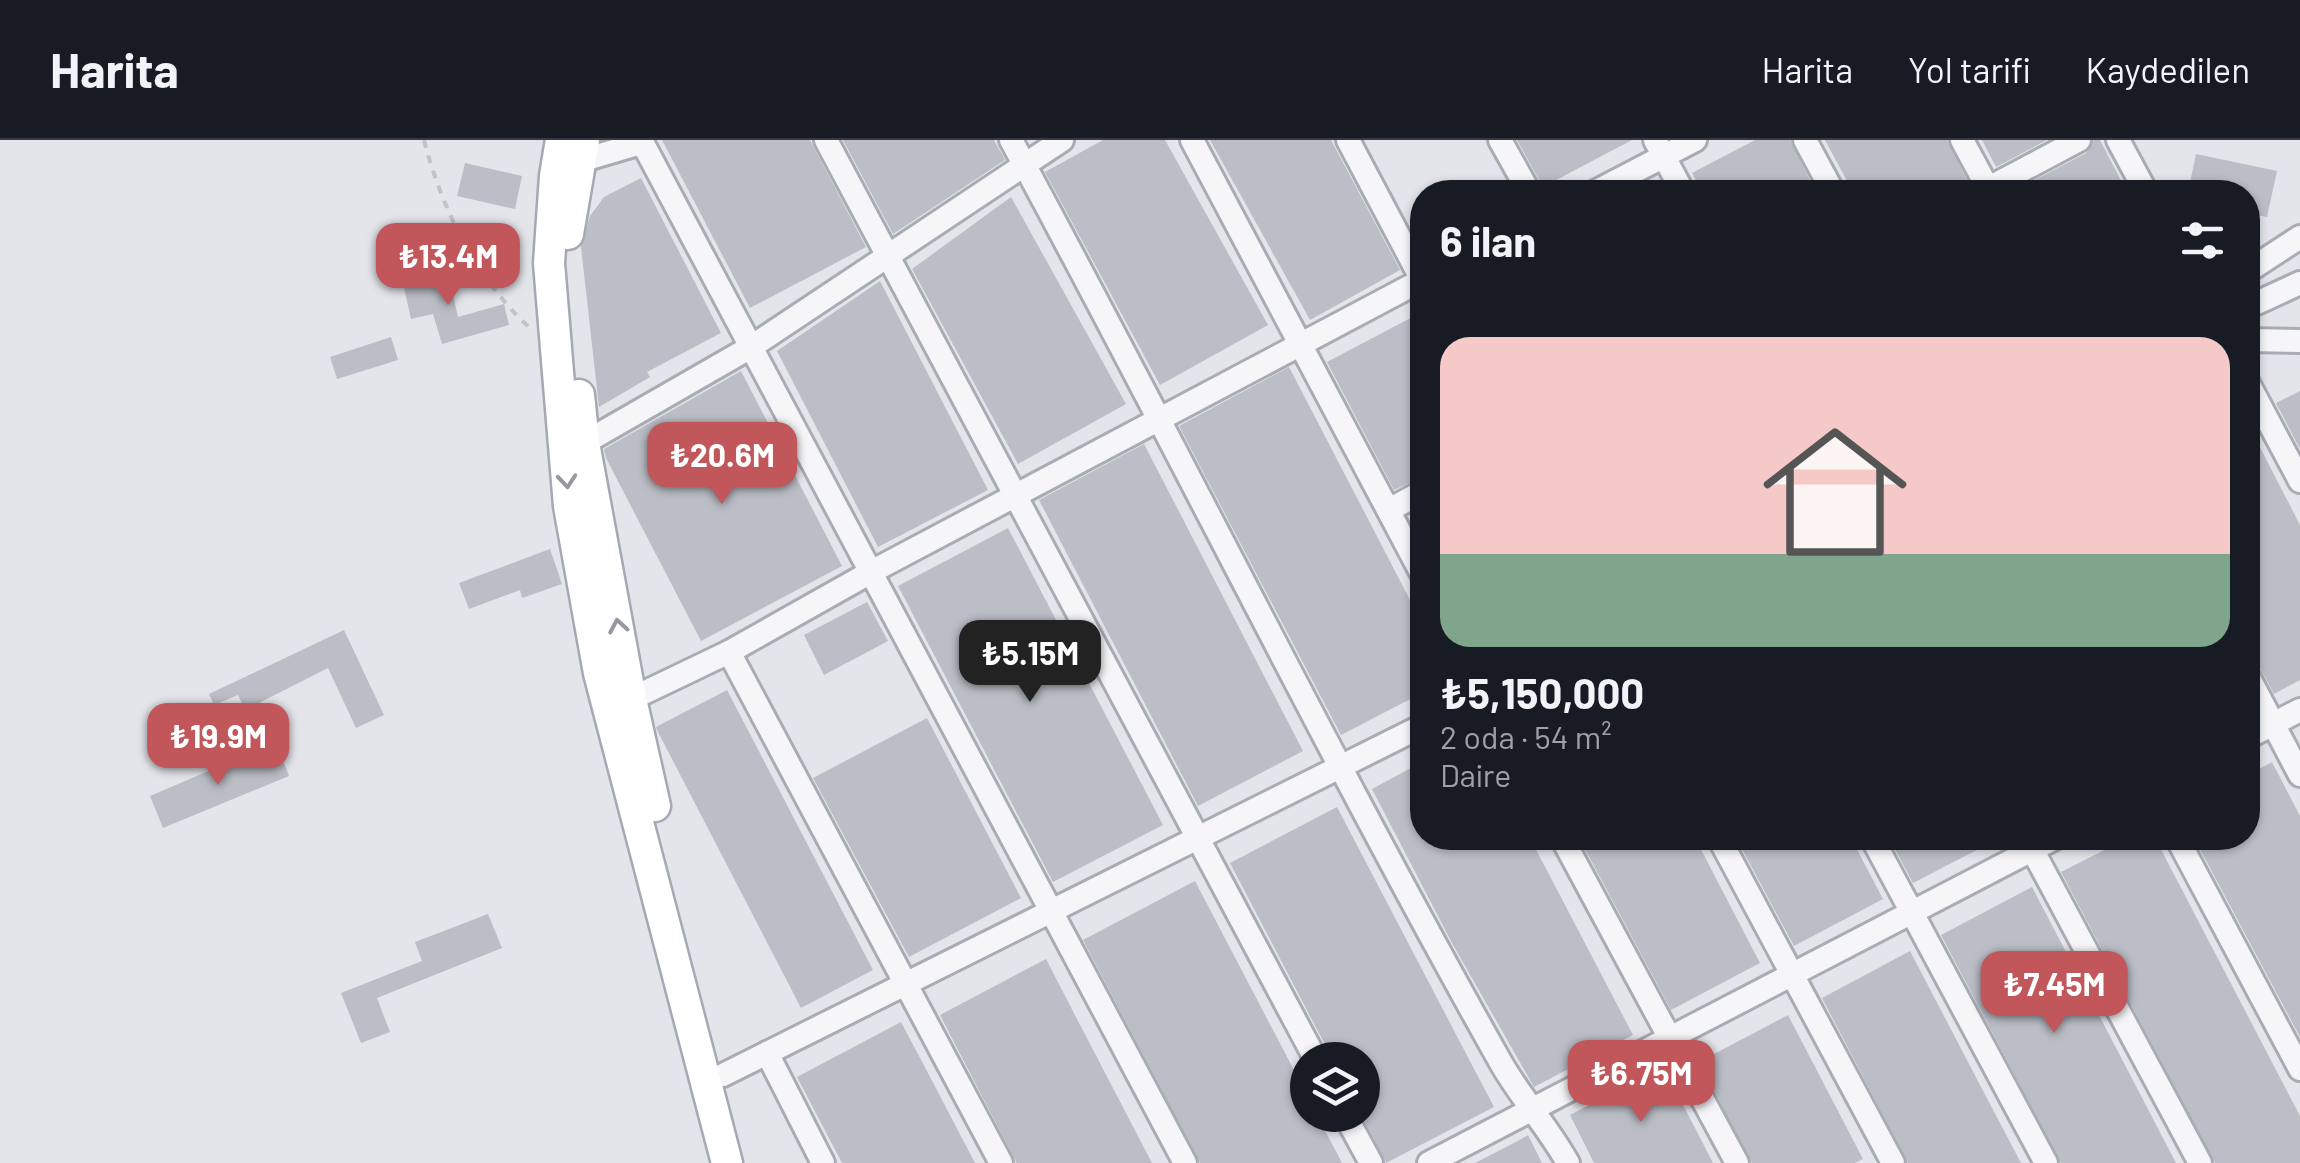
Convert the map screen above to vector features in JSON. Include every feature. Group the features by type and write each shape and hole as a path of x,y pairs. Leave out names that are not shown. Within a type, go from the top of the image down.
{"main road":[{"path":"571,150 549,263 569,506 599,673 727,1163"},
{"path":"571,150 570,302 584,443 631,700 746,1163"}],"street":[{"path":"571,150 634,145 640,140 1185,1163"},
{"path":"826,140 1306,1042"},
{"path":"1012,140 1340,767 1502,1066 1550,1131 1568,1163"},
{"path":"584,443 751,347 1062,140"},
{"path":"1192,140 1410,551"},
{"path":"1348,140 1410,257"},
{"path":"1500,140 1522,180"},
{"path":"1613,180 1660,148 1695,140"},
{"path":"1805,140 1827,180"},
{"path":"1962,140 1981,180"},
{"path":"2006,180 2078,140"},
{"path":"2118,140 2140,180"},
{"path":"1660,148 1677,180"},
{"path":"2260,263 2300,237"},
{"path":"2260,301 2300,283"},
{"path":"631,700 729,652 870,572 1410,286"},
{"path":"2260,340 2300,341"},
{"path":"2260,406 2300,482"},
{"path":"1389,510 1410,499"},
{"path":"729,652 1001,1163"},
{"path":"2260,699 2300,775"},
{"path":"2260,731 2300,710"},
{"path":"723,1075 1410,732"},
{"path":"1568,850 1737,1163"},
{"path":"1725,850 1892,1163"},
{"path":"1878,850 2046,1163"},
{"path":"1429,1163 1912,912 2018,850"},
{"path":"2034,850 2200,1163"},
{"path":"2183,850 2300,1069"},
{"path":"766,1053 823,1163"},
{"path":"1354,1132 1370,1163"}],"path":[{"path":"424,140 435,182 475,263 516,315 556,352"}],"building":[{"path":"662,140 810,140 866,247 750,308"},
{"path":"843,140 994,140 1005,160 893,234"},
{"path":"1103,140 1165,140 1268,325 1160,385 1045,172"},
{"path":"1210,140 1331,140 1400,270 1310,320"},
{"path":"1517,140 1632,140 1556,180 1539,180"},
{"path":"1755,140 1790,140 1810,180 1696,180 1692,173"},
{"path":"1825,140 1947,140 1967,180 1847,180"},
{"path":"1982,140 2047,140 1996,167"},
{"path":"2094,140 2100,140 2121,180 2035,180 2086,153"},
{"path":"2196,154 2277,171 2267,217 2260,216 2260,180 2191,180"},
{"path":"465,163 522,176 515,209 457,196"},
{"path":"641,178 721,333 647,372 650,377 599,407 581,247 590,216 604,197"},
{"path":"1011,197 1126,404 1018,464 912,269"},
{"path":"447,268 458,317 504,304 509,325 442,344 433,314 411,319 402,279"},
{"path":"880,281 988,490 878,547 777,351"},
{"path":"1410,318 1410,483 1394,490 1327,362"},
{"path":"391,337 398,360 337,379 330,357"},
{"path":"1289,367 1410,600 1410,699 1341,735 1179,426"},
{"path":"741,371 842,566 701,641 604,449"},
{"path":"2300,391 2300,449 2276,403"},
{"path":"1144,444 1303,751 1198,806 1039,500"},
{"path":"2260,447 2300,525 2300,680 2274,694 2260,668"},
{"path":"1008,528 1163,825 1053,882 898,586"},
{"path":"550,549 562,584 522,598 520,590 469,609 459,583"},
{"path":"867,602 888,641 824,675 804,635"},
{"path":"344,630 384,715 356,728 328,668 245,710 238,695 214,705 209,694"},
{"path":"727,690 873,970 801,1008 656,727"},
{"path":"927,718 1021,898 909,957 813,778"},
{"path":"278,748 289,776 163,828 150,796 218,767 221,772"},
{"path":"2272,762 2300,816 2300,1037 2200,850 2260,850 2260,768"},
{"path":"1410,768 1410,850 1536,850 1633,1035 1534,1087 1452,943 1372,789"},
{"path":"1337,807 1494,1107 1386,1163 1370,1132 1380,1132 1380,1042 1324,1042 1230,863"},
{"path":"1585,850 1701,850 1760,963 1671,1010"},
{"path":"1742,850 1857,850 1883,899 1794,946"},
{"path":"1895,850 1977,850 1913,883"},
{"path":"2104,850 2161,850 2300,1116 2300,1163 2215,1163 2061,872"},
{"path":"1195,881 1290,1063 1290,1132 1326,1132 1342,1163 1200,1163 1083,940"},
{"path":"2032,887 2176,1163 2061,1163 1941,935"},
{"path":"488,914 502,948 377,998 390,1032 361,1043 341,993 422,961 415,942"},
{"path":"1910,951 2021,1163 1908,1163 1822,998"},
{"path":"1046,959 1152,1163 1015,1160 940,1015"},
{"path":"1788,1015 1863,1159 1855,1163 1752,1163 1699,1062"},
{"path":"901,1022 975,1163 842,1163 797,1077"},
{"path":"1663,1066 1713,1163 1594,1163 1570,1115"},
{"path":"1528,1135 1542,1163 1475,1163 1512,1144"}]}
